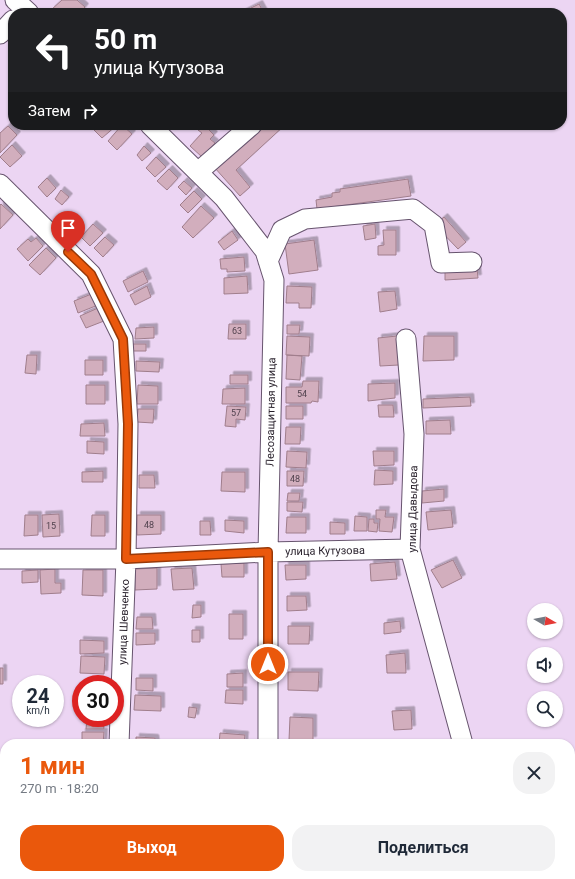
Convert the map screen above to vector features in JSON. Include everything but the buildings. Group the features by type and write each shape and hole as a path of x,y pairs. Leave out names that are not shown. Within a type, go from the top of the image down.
{"street":[{"path":"0,34 8,25"},
{"name":"Лесозащитная улица","path":"155,130 224,198 265,251 274,280 268,552 268,739"},
{"path":"198,172 246,130"},
{"name":"улица Шевченко","path":"0,184 91,274 123,339 128,424 126,559 119,739"},
{"path":"268,261 282,230 305,219 413,209 434,225 441,263 472,262"},
{"name":"улица Давыдова","path":"406,339 414,434 410,550 463,739"},
{"name":"улица Кутузова","path":"0,559 126,559 268,552 410,550"}],"route":[{"path":"68,252 91,274 123,339 128,424 126,559 268,552 268,664"}]}
